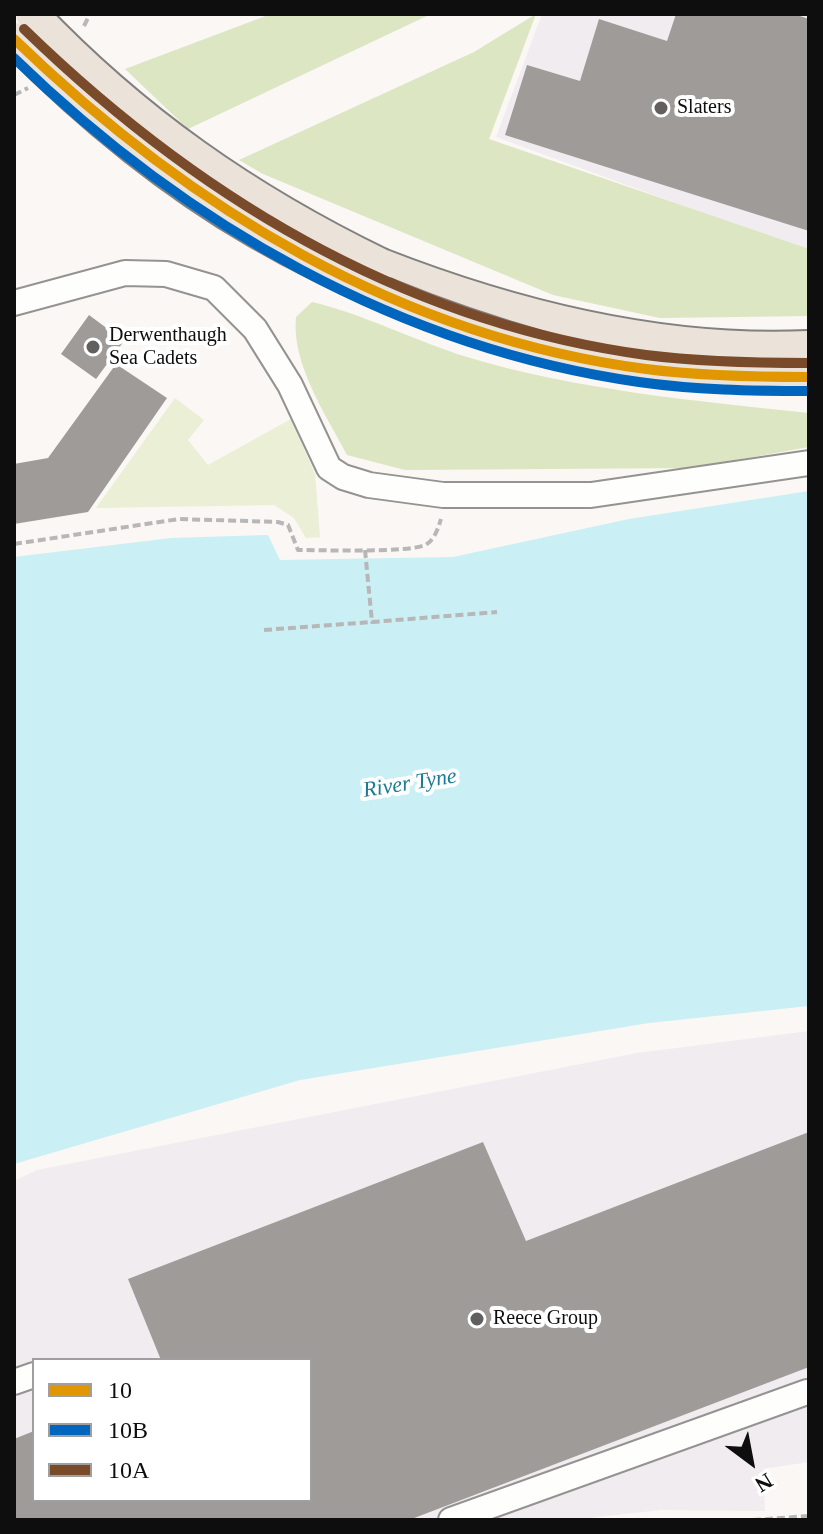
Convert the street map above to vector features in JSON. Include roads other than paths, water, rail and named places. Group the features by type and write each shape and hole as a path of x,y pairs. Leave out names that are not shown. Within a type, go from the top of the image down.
{"main road":[{"path":"32,14 138,112 225,179 277,211 381,265 541,333 809,347"},
{"path":"14,39 101,121 155,165 258,235 370,290 541,333 668,371 809,377"}],"lane":[{"path":"14,303 125,273 166,274 214,288 255,329 290,385 329,468 343,477 369,485 443,495 591,495 809,463"},
{"path":"451,1520 808,1398"}],"water":[{"name":"River Tyne","path":"809,491 809,1006 649,1023 300,1080 14,1164 14,557 171,538 268,535 280,560 453,557 629,519"}],"place":[{"name":"Slaters","path":"661,108"},
{"name":"Derwenthaugh Sea Cadets","path":"93,347"},
{"name":"Reece Group","path":"477,1319"}]}
